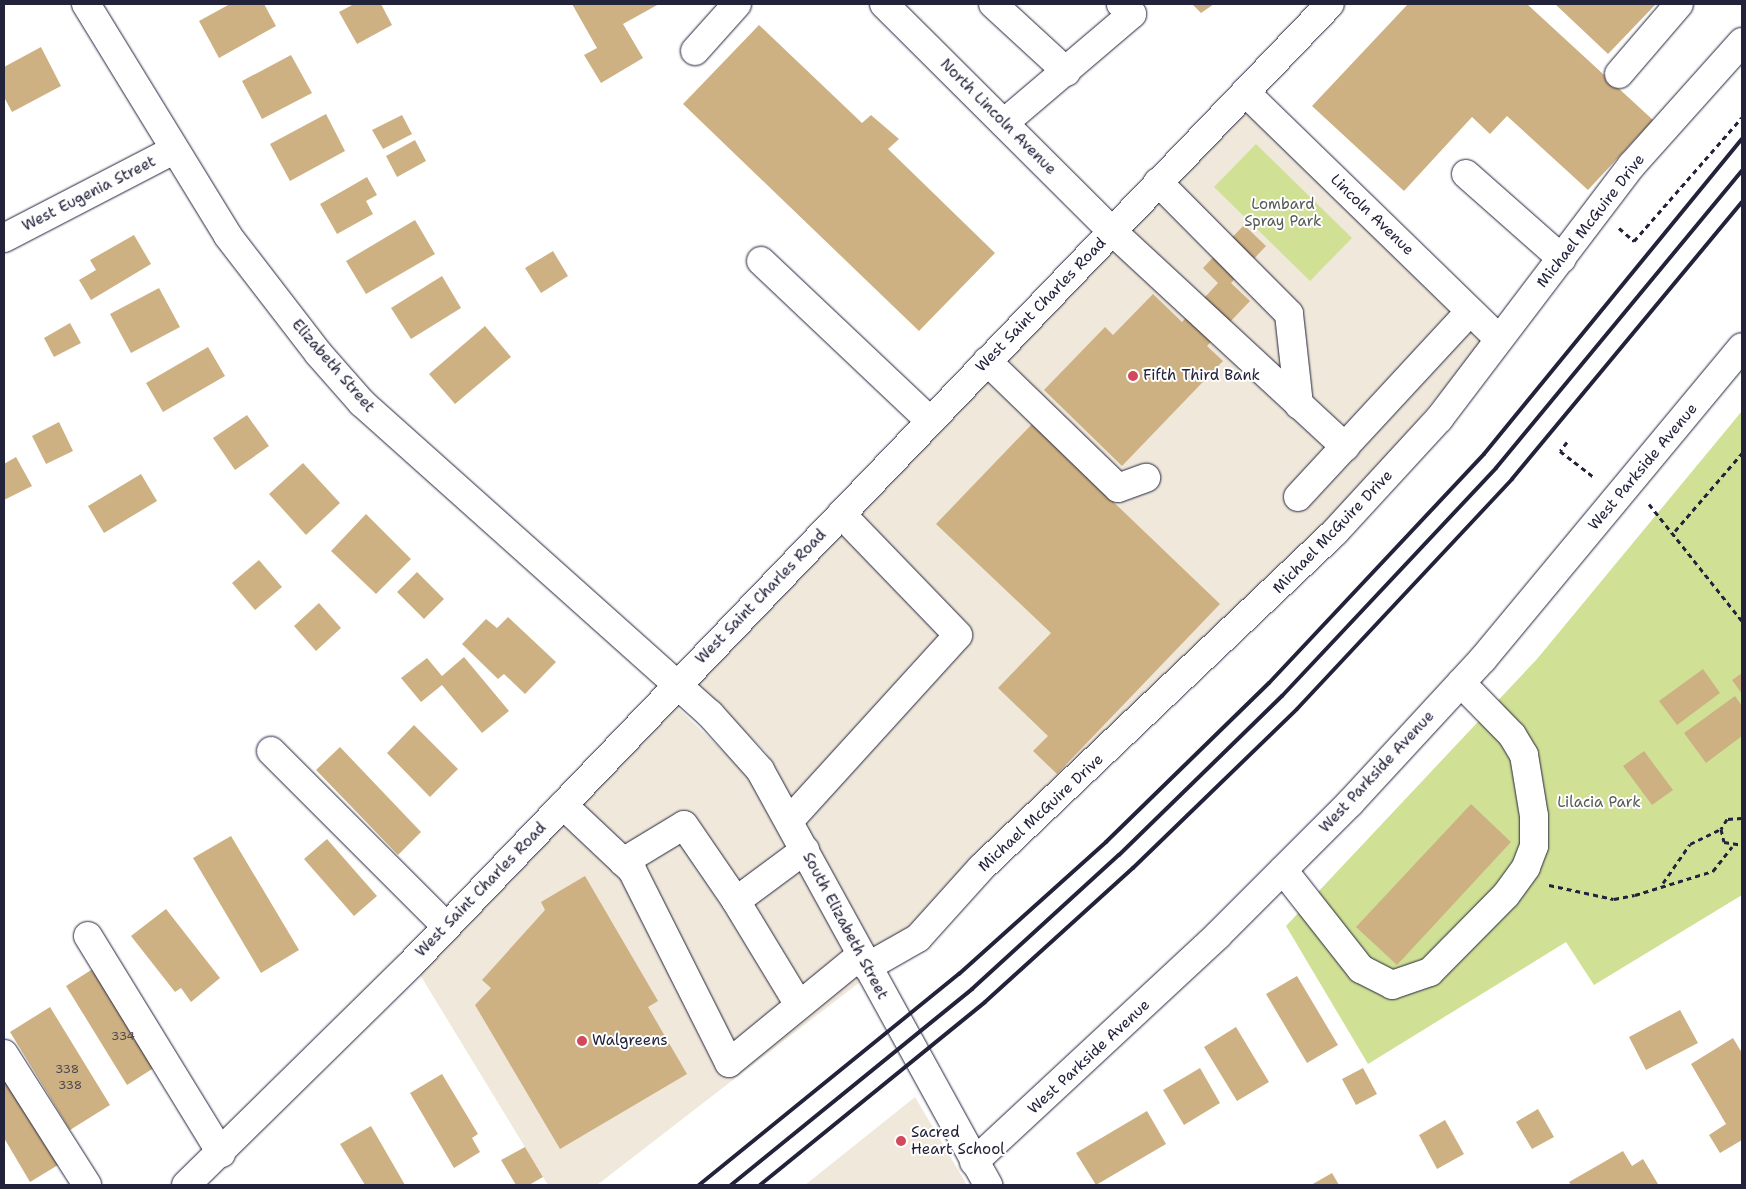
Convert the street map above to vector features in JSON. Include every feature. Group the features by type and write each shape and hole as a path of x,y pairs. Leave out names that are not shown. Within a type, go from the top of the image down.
{"street":[{"name":"Elizabeth Street","path":"86,4 228,236 362,403 678,684"},
{"path":"695,51 737,4"},
{"name":"North Lincoln Avenue","path":"884,4 1112,231 1345,448"},
{"path":"993,4 1068,72"},
{"path":"1004,123 1068,72 1132,14 1121,4"},
{"name":"West Saint Charles Road","path":"186,1185 220,1153 563,805 1330,4"},
{"path":"1619,74 1679,4"},
{"name":"Michael McGuire Drive","path":"623,862 632,870 729,1063 799,1005 864,961 918,938 982,867 1261,606 1439,419 1498,338 1562,259 1632,165 1742,42"},
{"name":"Lincoln Avenue","path":"1245,92 1498,338"},
{"name":"West Eugenia Street","path":"4,238 174,150"},
{"path":"1466,174 1562,259"},
{"path":"1158,182 1289,314 1299,405"},
{"path":"761,261 930,421"},
{"path":"1298,497 1470,311"},
{"name":"West Parkside Avenue","path":"974,1162 1283,870 1460,683 1742,347"},
{"path":"987,361 1118,488 1146,478"},
{"path":"789,821 958,635 841,514"},
{"path":"1283,870 1361,969 1392,985 1430,972 1518,878 1534,846 1534,816 1524,755 1512,734 1460,683"},
{"name":"South Elizabeth Street","path":"678,684 760,770 988,1185"},
{"path":"272,751 445,925"},
{"path":"563,805 623,862 684,825 736,901 799,1005"},
{"path":"736,901 805,850"},
{"path":"88,936 220,1153"},
{"path":"4,1054 86,1185"}],"path":[{"path":"1598,210 1634,241 1742,118"},
{"path":"1568,442 1560,451 1575,463"},
{"path":"1675,531 1742,453"},
{"path":"1629,483 1675,531 1742,620"},
{"path":"1663,883 1690,844 1720,829 1727,819 1742,818"},
{"path":"1720,829 1724,842 1732,847"},
{"path":"1518,878 1614,899 1663,883 1713,871 1732,847 1742,845"}],"shaded area":[{"path":"1259,95 1497,324 1345,509 915,930 876,951 765,751 695,684"},
{"path":"676,706 748,775 860,982 597,1185 548,1185 419,973"},
{"name":"Sacred Heart School","path":"915,1097 967,1185 805,1185"}],"green space":[{"name":"Lombard Spray Park","path":"1256,144 1352,238 1310,281 1214,187"},
{"name":"Lilacia Park","path":"1742,411 1742,895 1594,985 1566,942 1368,1064 1286,926 1537,659"}],"building":[{"path":"230,4 264,4 276,26 219,58 199,21"},
{"path":"354,4 381,4 392,25 357,44 339,12"},
{"path":"572,4 659,4 623,24 643,58 601,83 584,55 597,48"},
{"path":"1192,4 1214,4 1201,13"},
{"path":"1408,4 1527,4 1653,120 1588,190 1507,116 1490,134 1472,117 1404,191 1312,106"},
{"path":"1555,4 1656,4 1608,54"},
{"path":"759,25 862,123 871,115 899,139 888,149 995,253 919,331 683,104"},
{"path":"41,47 61,86 12,112 4,97 4,67"},
{"path":"291,55 312,93 262,119 242,81"},
{"path":"326,114 345,151 290,181 270,144"},
{"path":"402,115 412,134 383,149 372,130"},
{"path":"415,140 426,161 397,177 386,156"},
{"path":"367,177 377,195 366,201 373,214 337,234 320,204"},
{"path":"415,220 435,254 366,294 346,261"},
{"name":"Fifth Third Bank","path":"1244,225 1266,246 1231,283 1250,301 1207,346 1223,361 1122,466 1044,390 1105,327 1113,335 1153,294 1182,322 1218,283 1203,268"},
{"path":"134,235 151,264 91,300 79,280 96,270 90,260"},
{"path":"553,251 568,276 541,293 525,268"},
{"path":"442,276 461,308 411,339 391,308"},
{"path":"159,288 180,327 131,353 110,314"},
{"path":"70,323 81,343 54,357 44,338"},
{"path":"485,326 511,357 455,404 429,374"},
{"path":"208,347 225,376 163,412 146,383"},
{"path":"247,415 269,446 235,470 213,438"},
{"path":"59,422 73,451 46,464 32,436"},
{"path":"1032,424 1220,604 1057,774 1033,751 1048,736 998,688 1051,633 936,524"},
{"path":"16,457 32,486 4,500 4,464"},
{"path":"303,463 340,503 306,535 269,494"},
{"path":"141,474 157,501 104,533 88,506"},
{"path":"366,514 411,559 376,594 331,551"},
{"path":"259,560 282,587 255,610 232,583"},
{"path":"417,572 444,599 424,619 397,592"},
{"path":"319,603 341,628 316,651 294,626"},
{"path":"508,617 556,662 525,694 504,674 498,679 462,644 486,619 497,628"},
{"path":"464,657 509,711 482,733 442,685 421,702 401,678 427,658 442,676"},
{"path":"1703,669 1720,693 1677,725 1659,701"},
{"path":"1742,673 1742,694 1732,680"},
{"path":"1735,696 1742,706 1742,736 1706,763 1684,733"},
{"path":"414,725 458,769 430,797 387,753"},
{"path":"340,747 421,832 398,855 316,770"},
{"path":"1644,751 1673,790 1652,805 1623,766"},
{"path":"1471,804 1511,842 1397,965 1356,927"},
{"path":"231,836 299,950 261,973 193,858"},
{"path":"327,839 377,896 354,916 304,859"},
{"name":"Walgreens","path":"585,876 658,1001 648,1007 687,1074 560,1149 475,1005 491,988 482,980 545,910 541,902"},
{"path":"166,909 220,978 191,1002 181,988 175,992 131,936"},
{"path":"99,965 160,1064 127,1085 66,986"},
{"path":"1297,976 1338,1045 1307,1063 1266,994"},
{"path":"50,1007 110,1105 70,1130 10,1032"},
{"path":"1680,1010 1698,1043 1646,1070 1629,1037"},
{"path":"1236,1027 1269,1082 1237,1101 1204,1047"},
{"path":"1733,1038 1742,1053 1742,1140 1720,1153 1709,1135 1726,1124 1691,1064"},
{"path":"4,1064 63,1162 30,1182 4,1138"},
{"path":"1200,1068 1220,1103 1184,1125 1163,1090"},
{"path":"1363,1068 1377,1094 1356,1105 1342,1079"},
{"path":"442,1074 478,1134 472,1138 480,1152 454,1168 410,1093"},
{"path":"1538,1109 1554,1137 1532,1149 1516,1122"},
{"path":"1147,1111 1166,1144 1096,1185 1076,1153"},
{"path":"1445,1120 1464,1154 1437,1169 1419,1135"},
{"path":"371,1126 405,1185 365,1185 340,1144"},
{"path":"525,1147 543,1177 529,1185 516,1185 501,1160"},
{"path":"1623,1151 1632,1166 1643,1159 1658,1184 1571,1185 1569,1182"},
{"path":"1332,1173 1339,1185 1311,1185"}],"railway":[{"path":"699,1185 959,974 1106,842 1269,683 1484,454 1742,139"},
{"path":"731,1185 972,989 1119,855 1282,696 1496,468 1742,171"},
{"path":"760,1185 985,1002 1133,868 1297,709 1512,479 1742,202"}],"place":[{"name":"Fifth Third Bank","path":"1133,376"},
{"name":"Walgreens","path":"582,1041"},
{"name":"Sacred Heart School","path":"901,1141"}]}
